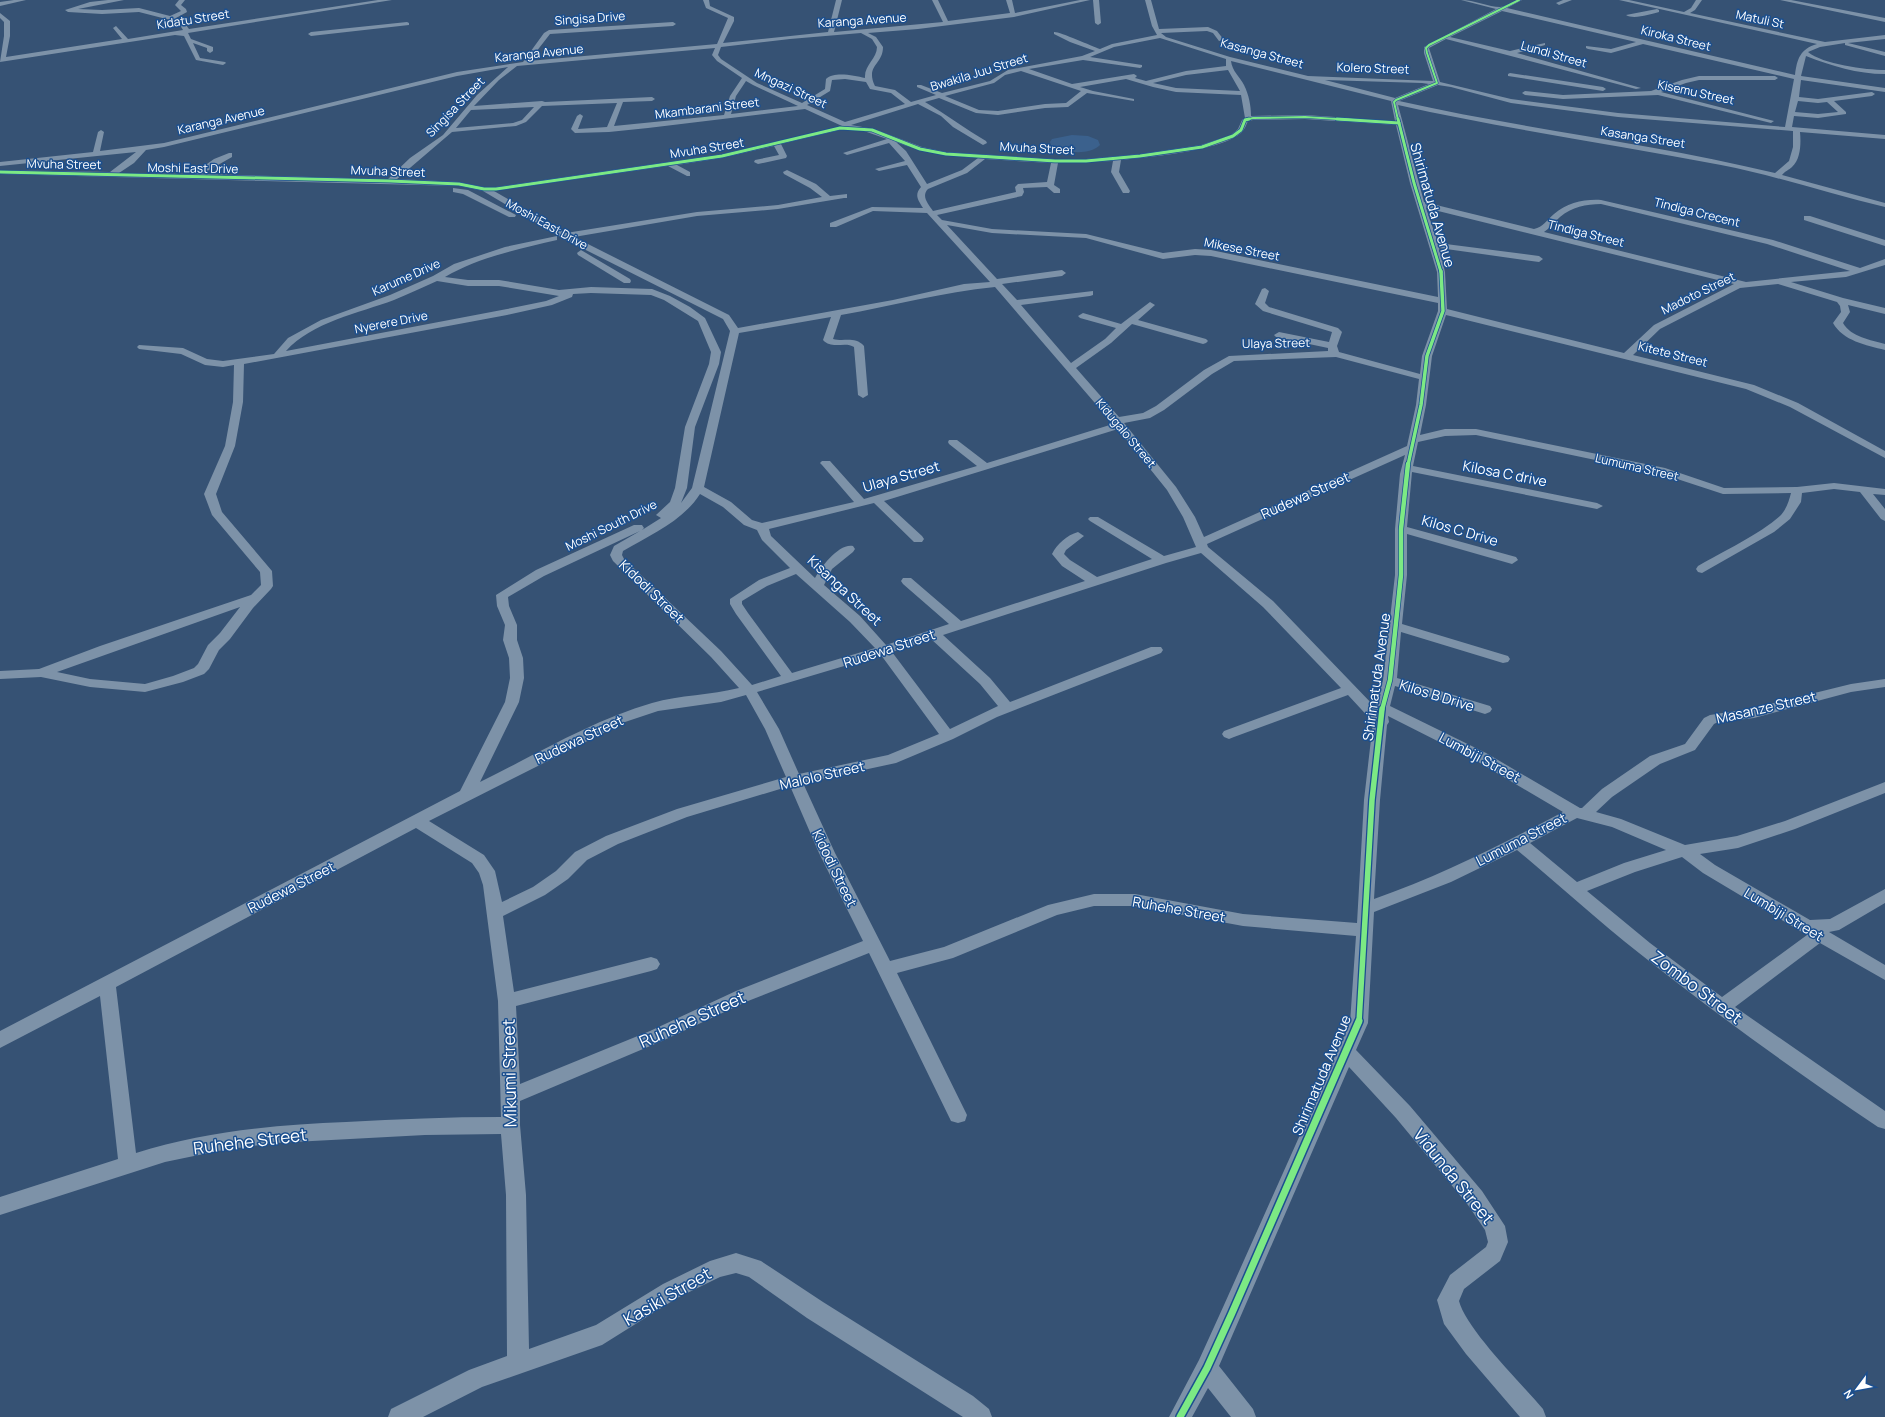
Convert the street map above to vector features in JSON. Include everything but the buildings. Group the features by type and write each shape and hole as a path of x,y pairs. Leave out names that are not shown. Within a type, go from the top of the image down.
{"street":[{"path":"0,4 23,0"},
{"path":"121,0 90,4 68,10 102,12 140,10 171,18 182,23 187,31"},
{"path":"171,18 184,12 184,10 178,5 182,0"},
{"path":"333,0 334,7"},
{"name":"Kidatu Street","path":"1,60 173,33 301,16 334,7 389,0"},
{"path":"706,0 708,7 712,10 731,17 731,21 720,45"},
{"path":"831,33 840,0"},
{"path":"935,0 946,24"},
{"path":"1009,0 1011,11 1014,15"},
{"name":"Karanga Avenue","path":"0,164 144,148 258,123 457,74 521,64 636,55 831,33 946,24 1052,9 1087,0"},
{"path":"1096,0 1098,23"},
{"path":"1148,0 1159,33"},
{"name":"Kiroka Street","path":"1464,0 1795,78 1885,90"},
{"path":"1395,101 1437,83 1426,48 1519,0"},
{"path":"1559,3 1569,0"},
{"name":"Matuli St","path":"1622,0 1824,44"},
{"path":"1685,14 1693,9 1699,0"},
{"path":"1784,0 1885,20"},
{"path":"1629,15 1644,14 1662,9"},
{"path":"0,15 7,21 8,29 8,35 1,60"},
{"path":"311,34 407,24"},
{"name":"Singisa Drive","path":"521,64 549,32 673,24"},
{"path":"116,28 126,40"},
{"name":"Bwakila Juu Street","path":"847,126 940,95 992,82 1003,74 1022,68 1083,58 1098,50 1159,33 1208,29 1215,32 1221,40"},
{"path":"861,31 877,41 881,51 868,70 868,80 872,88 893,91 910,105"},
{"path":"173,33 186,34 198,59 223,63"},
{"path":"1056,33 1072,41 1098,50"},
{"name":"Kasanga Street","path":"1159,33 1228,58 1484,123 1700,159 1777,176 1885,205"},
{"name":"Lundi Street","path":"1445,37 1510,53 1656,93"},
{"path":"1777,176 1782,169 1791,164 1793,159 1797,135 1791,128 1795,99 1795,78 1807,50 1813,46 1824,44 1885,37"},
{"path":"189,40 210,47 210,51"},
{"path":"1588,46 1611,52 1644,42"},
{"path":"1839,42 1885,54"},
{"path":"1510,53 1542,44"},
{"name":"Mngazi Street","path":"720,45 715,55 719,60 745,79 766,90 805,106 847,126"},
{"path":"1805,54 1838,66 1872,72 1885,72"},
{"path":"1083,58 1140,66"},
{"path":"1228,58 1229,68 1236,74 1247,102 1248,119 1305,117 1399,123"},
{"name":"Singisa Street","path":"390,181 451,130 468,108 497,79 521,64"},
{"path":"1249,70 1260,66"},
{"path":"1022,68 1086,91 1132,100"},
{"path":"1146,83 1179,74 1229,68"},
{"path":"1869,80 1872,72"},
{"path":"1562,83 1581,73"},
{"path":"1510,75 1608,92"},
{"path":"1071,86 1134,76"},
{"path":"805,106 828,90 830,78 845,77 868,80"},
{"path":"1126,77 1176,90 1244,93"},
{"path":"1805,79 1821,77 1869,80 1885,87"},
{"path":"973,78 985,83"},
{"name":"Kolero Street","path":"1308,78 1382,79 1437,83 1511,101 1618,115 1791,128"},
{"path":"1656,93 1676,84 1699,78 1795,78"},
{"path":"727,116 736,88 745,79"},
{"path":"1511,101 1545,81"},
{"path":"1614,82 1608,92 1609,98 1615,104 1618,115"},
{"path":"920,86 978,112 998,113 1045,106 1068,105 1086,91"},
{"name":"Kisemu Street","path":"1525,93 1563,97 1608,92 1656,93 1791,128"},
{"path":"1795,99 1829,100 1869,94 1885,94"},
{"name":"Mkambarani Street","path":"468,108 652,98"},
{"path":"609,130 621,100"},
{"path":"1792,114 1818,116 1844,113 1829,100"},
{"name":"Shirimatuda Avenue","path":"1180,1417 1206,1368 1359,1023 1363,930 1372,800 1382,715 1390,680 1396,626 1401,575 1401,529 1407,468 1425,378 1427,356 1443,306 1441,272 1414,182 1395,101"},
{"path":"919,102 943,115 959,129 983,143"},
{"path":"451,130 514,125 524,121 542,103"},
{"name":"Mkambarani Street","path":"580,116 574,129 575,131 609,130 805,106"},
{"name":"Mvuha Street","path":"0,172 390,181 459,184 484,189 510,188 736,154 829,129 847,126 872,130 888,138 920,149 935,152 1055,161 1117,159 1177,152 1221,141 1241,130 1245,120 1248,119"},
{"path":"1791,128 1885,137"},
{"path":"96,154 101,132"},
{"path":"847,153 888,138 909,162 925,187 967,171 978,163 984,156"},
{"path":"758,162 783,156 777,144"},
{"path":"111,175 131,161 144,148"},
{"path":"195,176 217,161 229,155"},
{"path":"1117,159 1115,172 1126,191"},
{"path":"1055,161 1050,186 1057,191"},
{"path":"878,169 909,162"},
{"path":"670,164 687,174"},
{"path":"787,172 813,186 828,198"},
{"name":"Moshi East Drive","path":"0,179 147,179 436,187 465,192 554,238 626,281"},
{"path":"833,225 872,209 931,212 1019,194 1019,187 1021,186 1050,184"},
{"name":"Kidugalo Street","path":"925,187 921,192 921,198 931,212 1015,303 1118,423 1172,489 1189,518 1201,546 1268,604 1351,689 1382,715"},
{"path":"484,189 566,236 726,317 735,331 901,301 964,287 1062,273"},
{"path":"566,236 691,215 762,209 844,196"},
{"name":"Tindiga Crecent","path":"1534,232 1543,230 1563,211 1577,204 1591,201 1601,202 1770,242 1860,271"},
{"name":"Tindiga Street","path":"1421,204 1745,284"},
{"path":"1807,218 1885,243"},
{"name":"Mikese Street","path":"941,222 992,231 1086,236 1162,256 1195,252 1211,253 1443,306"},
{"name":"Karume Drive","path":"277,356 291,340 304,332 393,297 463,264 508,249 554,238"},
{"path":"1434,245 1539,259"},
{"path":"1778,281 1860,271 1885,262"},
{"name":"Nyerere Drive","path":"142,347 183,351 212,364 239,362 514,310 549,302 643,275"},
{"name":"Moshi South Drive","path":"436,278 468,283 499,283 560,293 591,290 652,292 687,309 702,320 716,352 714,364 690,426 680,488 675,503 666,512 650,522 540,573 502,595 503,606 511,625 510,640 516,658 516,684 512,702 466,795"},
{"name":"Madoto Street","path":"1626,356 1657,327 1719,295 1745,284 1763,280 1778,281 1840,300 1885,311"},
{"name":"Ulaya Street","path":"1265,291 1260,304 1266,309 1335,330 1337,332 1334,350"},
{"path":"1015,303 1090,293"},
{"path":"1840,300 1846,306 1844,316 1838,323 1840,329 1847,334 1885,347"},
{"path":"1070,368 1108,341 1122,327 1150,305"},
{"name":"Kitete Street","path":"1443,306 1626,356 1706,375 1767,393 1804,410 1883,452"},
{"path":"836,312 828,340 834,343 853,342 859,346 863,395"},
{"path":"1083,316 1122,327"},
{"path":"1131,321 1203,341"},
{"name":"Kidodi Street","path":"735,331 698,488 694,497 680,511 618,549 616,555 619,561 681,619 749,690 772,729 827,853 958,1115"},
{"path":"1279,335 1334,350"},
{"name":"Ulaya Street","path":"762,527 876,499 985,467 1118,423 1146,416 1160,408 1208,372 1232,358 1334,350 1425,378"},
{"path":"0,674 42,673 60,678 130,688 145,688 178,679 199,671 204,666 213,648 267,586 266,571 216,513 210,494 230,446 238,402 239,362"},
{"name":"Lumuma Street","path":"1413,444 1432,434 1449,431 1476,432 1664,471 1723,491 1797,490 1834,486 1885,492"},
{"path":"953,442 985,467"},
{"name":"Rudewa Street","path":"0,1040 466,795 559,748 636,712 656,707 721,697 749,690 884,650 1162,560 1201,546 1413,444"},
{"path":"826,463 861,503"},
{"name":"Kilosa C drive","path":"1407,468 1597,506"},
{"path":"698,488 715,496 733,508 745,521 753,526 762,527"},
{"path":"1863,489 1885,516"},
{"path":"1702,569 1770,529 1786,517 1795,502 1797,490"},
{"path":"876,499 918,539"},
{"path":"1094,519 1162,560"},
{"name":"Kisanga Street","path":"762,527 766,537 798,569 855,619 884,650 948,736"},
{"name":"Kilos C Drive","path":"1401,529 1512,560"},
{"path":"1078,536 1061,548 1058,554 1066,563 1096,582"},
{"path":"817,586 827,567 849,549"},
{"path":"789,678 742,614 736,604 736,599 763,583 798,569"},
{"path":"907,581 959,626"},
{"path":"42,673 105,649 256,597"},
{"path":"1396,626 1502,659"},
{"path":"934,634 985,681 1007,708"},
{"name":"Malolo Street","path":"496,912 539,891 562,875 581,856 612,840 682,813 794,780 891,759 948,736 978,720 1007,708 1156,650"},
{"name":"Kilos B Drive","path":"1390,680 1485,709"},
{"name":"Masanze Street","path":"1580,813 1655,760 1690,747 1696,741 1709,721 1715,718 1754,713 1851,688 1885,683"},
{"path":"1228,734 1351,689"},
{"name":"Lumbiji Street","path":"1382,715 1507,771 1580,813"},
{"path":"1576,889 1613,872 1646,860 1684,851 1738,842 1790,825 1885,786"},
{"name":"Lumuma Street","path":"1365,909 1400,898 1580,813 1616,823 1684,851"},
{"name":"Mikumi Street","path":"416,821 478,859 487,871 496,912 498,938 507,1001 511,1096 510,1125 516,1195 518,1364"},
{"name":"Zombo Street","path":"1518,842 1661,961 1721,1007 1835,1088 1885,1121"},
{"name":"Lumbiji Street","path":"1684,851 1709,869 1885,973"},
{"path":"1721,1007 1812,931 1817,928 1833,925 1885,895"},
{"name":"Ruhehe Street","path":"886,969 947,953 1054,909 1094,900 1135,900 1243,920 1363,930"},
{"name":"Ruhehe Street","path":"511,1096 656,1036 749,993 873,944"},
{"path":"507,1001 651,964"},
{"path":"107,983 128,1164"},
{"name":"Vidunda Street","path":"1346,1052 1403,1112 1475,1198 1495,1226 1498,1242 1494,1254 1457,1282 1448,1300 1450,1310 1452,1316 1474,1346 1535,1417"},
{"name":"Ruhehe Street","path":"0,1206 165,1153 223,1141 275,1134 425,1126 510,1125"},
{"name":"Kasiki Street","path":"399,1417 478,1378 602,1334 670,1291 716,1268 736,1263 754,1268 815,1310 966,1404 981,1417"},
{"path":"1206,1368 1245,1417"}],"water":[{"path":"1072,135 1088,136 1098,140 1100,145 1089,151 1076,152 1062,150 1051,145 1050,142 1052,139"}],"cycle path":[{"path":"1180,1417 1207,1368 1232,1313 1359,1023 1372,800 1382,708 1390,680 1401,575 1401,529 1406,474 1421,405 1427,356 1443,311 1441,272 1414,183 1394,102 1437,83 1427,53 1426,48 1429,45 1519,0"},
{"path":"0,172 390,181 459,184 484,189 496,189 722,156 840,128 861,128 872,130 920,149 946,154 1055,161 1086,161 1140,156 1202,147 1233,136 1241,130 1245,120 1253,118 1305,117 1399,123"}]}
